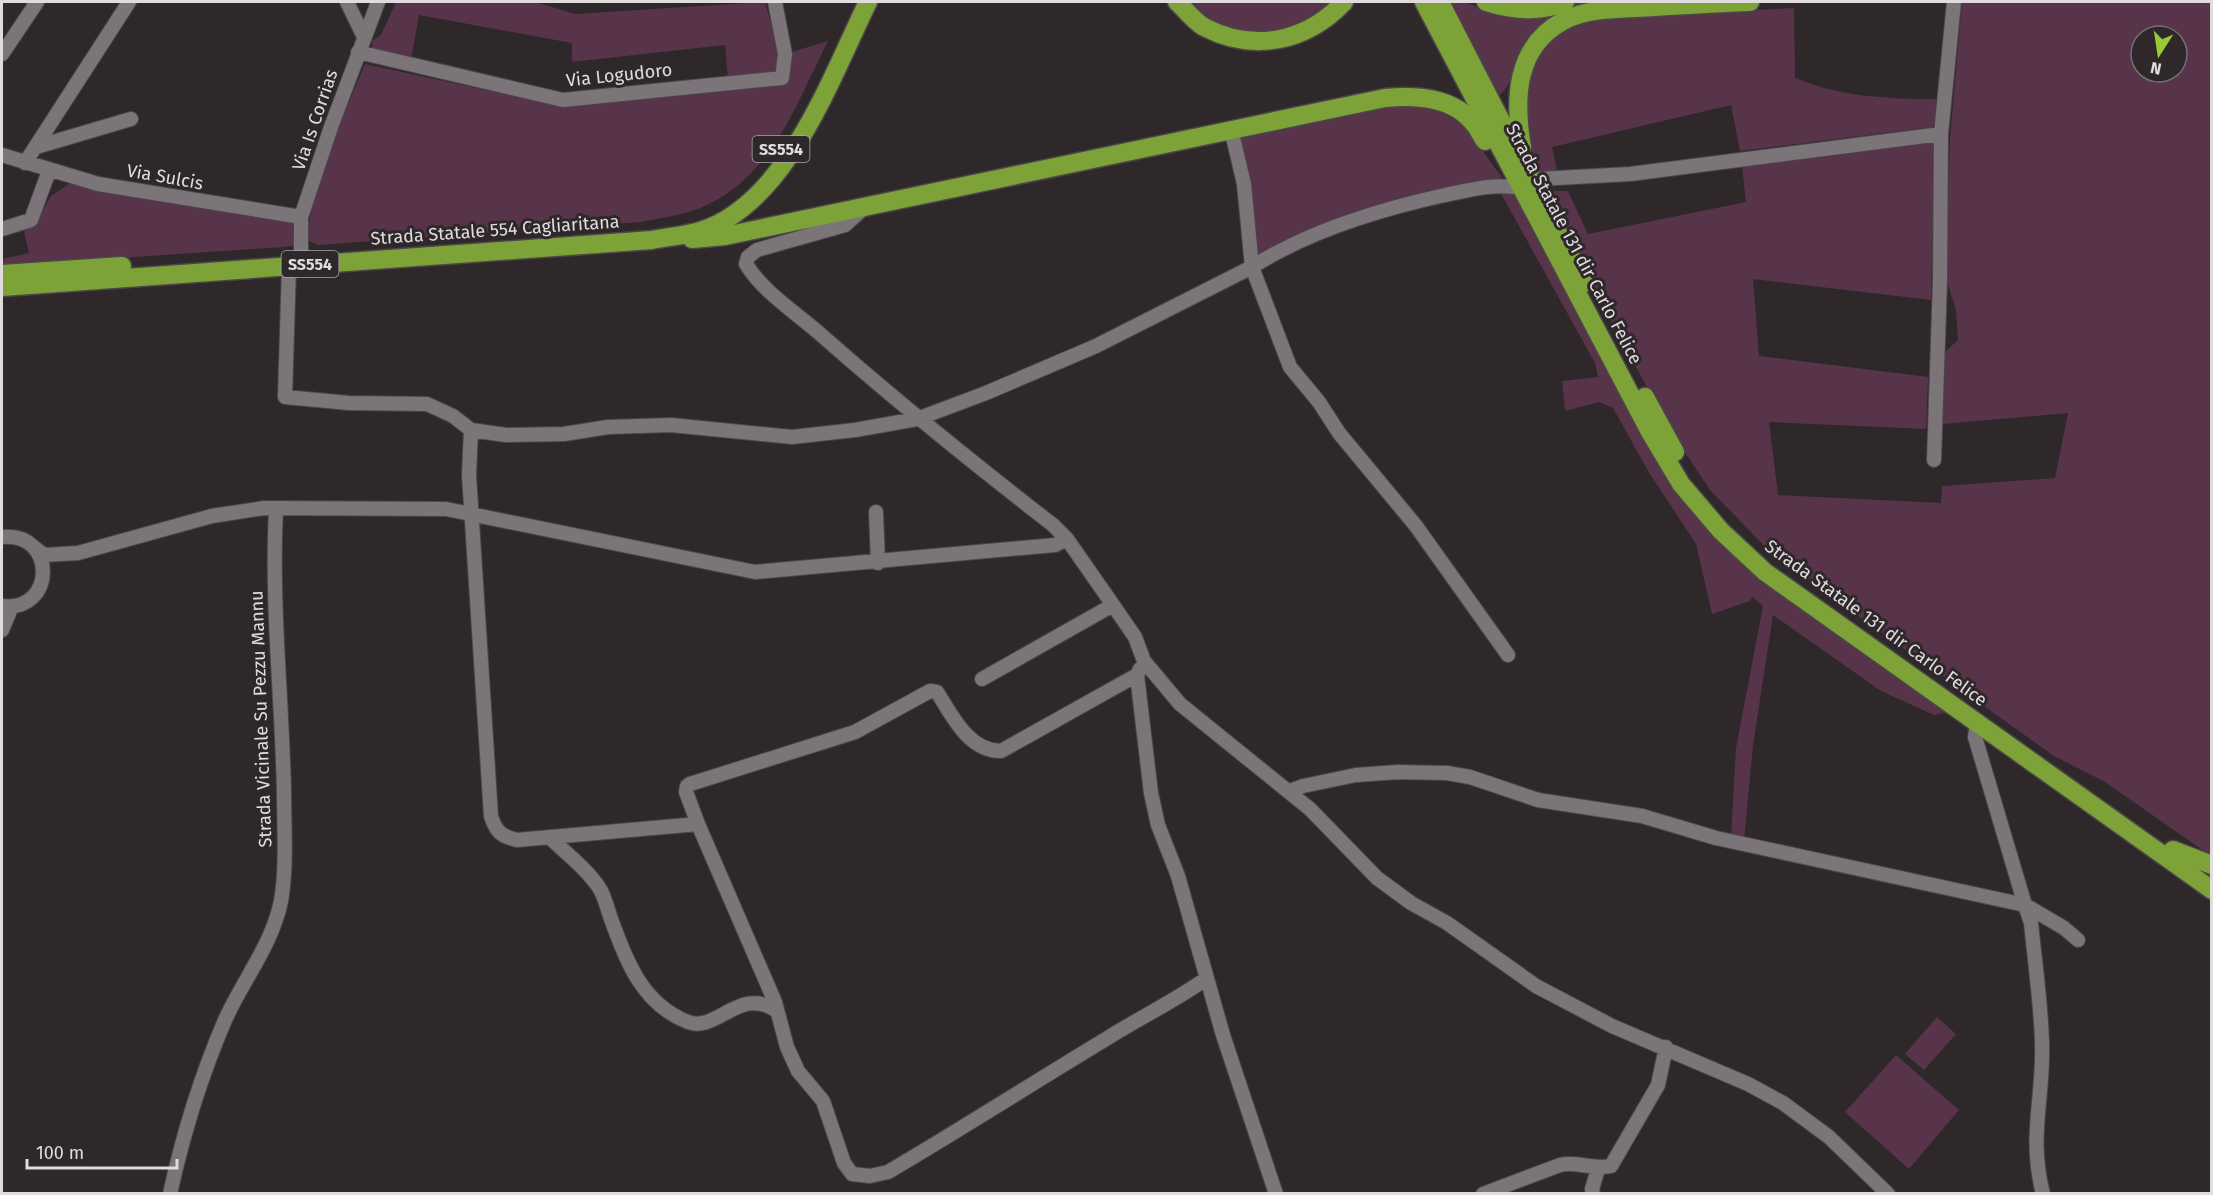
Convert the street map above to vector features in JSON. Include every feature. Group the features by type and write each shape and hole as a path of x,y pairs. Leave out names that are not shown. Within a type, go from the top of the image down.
{"highway":[{"name":"Strada Statale 554 Cagliaritana","path":"2,287 645,230 681,224 713,212 758,180 776,156 856,2"},
{"name":"Strada Statale 554 Cagliaritana","path":"2,274 652,240 699,231 732,214 767,187 790,156 868,2"},
{"path":"1177,2 1203,26 1238,40 1280,40 1306,32 1327,19 1344,2"},
{"name":"Strada Statale 131 dir Carlo Felice","path":"1424,2 1650,432 1681,484 1721,531 1765,572 2211,890"},
{"name":"Strada Statale 131 dir Carlo Felice","path":"1440,2 1525,163 1600,315 1686,471 1717,511 1769,562 2211,877"},
{"path":"1486,2 1519,9 1539,8 1565,2"},
{"path":"1525,163 1518,126 1517,92 1524,63 1539,40 1564,21 1603,10 1750,2"},
{"path":"652,240 725,236 867,204 1385,98 1423,97 1445,103 1474,124 1483,140 1502,153"},
{"path":"2173,850 2211,865"}],"street":[{"path":"2,54 37,2"},
{"path":"26,163 129,2"},
{"name":"Via Is Corrias","path":"378,2 358,52 301,217 295,260 285,398 348,403 428,404 453,416 471,430"},
{"name":"Via Logudoro","path":"358,52 564,100 782,78 785,54 775,2"},
{"path":"1934,460 1940,291 1941,134 1954,2"},
{"path":"345,4 364,37"},
{"path":"36,147 125,125"},
{"path":"1231,129 1244,184 1252,267 1290,367 1319,402 1339,433 1416,526 1508,655"},
{"path":"1538,180 1630,174 1941,134"},
{"name":"Via Sulcis","path":"2,156 98,184 177,199 301,217"},
{"path":"2,228 31,220 49,171"},
{"path":"698,824 517,840 503,837 495,831 491,816 469,460 471,430 507,435 564,434 608,427 671,425 792,437 855,430 917,418 986,393 1096,346 1252,267 1267,257 1367,214 1460,192 1502,186 1513,187"},
{"path":"867,204 845,225 757,250 747,257 746,264 794,311 917,418 1053,525 1067,539 1135,637 1144,662 1180,704 1290,791 1377,878 1411,903 1447,923 1536,986 1612,1026 1666,1047 1748,1084 1783,1103 1830,1137 1888,1194"},
{"path":"2,537 22,539 44,555 78,553 236,510 446,509 755,572 878,563 1055,545 1067,539"},
{"name":"Strada Vicinale Su Pezzu Mannu","path":"170,1194 184,1134 206,1072 226,1019 268,940 281,899 284,817 275,637 276,510"},
{"path":"876,512 878,563"},
{"path":"34,548 42,561 44,575"},
{"path":"2,630 7,606 21,604 33,596 44,575 78,553"},
{"path":"982,679 1113,605"},
{"path":"1144,662 1137,675 1001,751 985,747 964,734 937,692 930,691 855,732 690,783 686,792 777,1011 787,1047 798,1071 823,1101 844,1163 852,1174 870,1176 888,1172 986,1115 1137,1019 1180,998 1207,978"},
{"path":"1137,675 1151,793 1158,825 1178,876 1207,978 1276,1194"},
{"path":"1977,723 1975,737 2031,923 2042,1034 2035,1128 2036,1154 2043,1194"},
{"path":"1290,791 1303,786 1356,776 1398,772 1447,773 1470,777 1538,800 1642,816 1716,838 2025,905 2064,928 2078,940"},
{"path":"549,837 585,871 601,890 631,969 642,988 654,1000 689,1022 701,1022 754,1002 766,1004 777,1011"},
{"path":"1483,1194 1569,1163 1598,1169 1611,1166 1658,1085 1666,1047"},
{"path":"1593,1194 1592,1189 1598,1169"}],"shaded area":[{"path":"396,2 535,2 575,14 765,2 779,52 792,52 828,41 793,112 766,156 730,192 707,205 674,216 640,222 318,245 307,240 312,203 326,157 365,64 564,107 624,98 729,90 725,45 572,62 572,43 419,15 411,59 372,50 372,41 381,35"},
{"path":"1184,2 1332,2 1312,20 1295,28 1247,34 1207,21"},
{"path":"1443,2 1465,2 1497,14 1518,18 1542,15 1578,2 1629,2 1535,35 1524,47 1511,79 1498,96"},
{"path":"1962,2 2211,2 2211,856 2105,782 2054,756 1774,556 1710,490 1674,436 1609,318 1547,191 1568,191 1588,234 1746,202 1742,166 1935,142 1931,300 1753,279 1759,356 1928,377 1926,429 1769,422 1778,495 1941,503 1942,486 2055,478 2068,413 1942,424 1945,352 1958,340 1956,310 1946,278 1950,139"},
{"path":"1794,8 1795,78 1830,89 1865,96 1938,99 1937,120 1932,127 1740,151 1731,105 1552,147 1557,171 1538,174 1519,101 1541,42 1582,19"},
{"path":"1417,103 1460,124 1468,131 1502,177 1259,255 1255,254 1237,135 1388,104"},
{"path":"72,182 166,203 289,221 295,227 293,246 2,266 2,259 29,253 24,231 34,225 51,196"},
{"path":"1499,190 1515,190 1680,493 1947,712 1934,715 1881,691 1773,615 1753,745 1744,840 1731,838 1736,748 1763,606 1752,597 1750,601 1712,614 1696,544 1648,471 1613,408 1599,402 1565,411 1562,381 1598,377 1595,363"},
{"path":"1937,1017 1956,1034 1924,1070 1905,1054"},
{"path":"1896,1055 1959,1110 1909,1169 1845,1112"}]}
